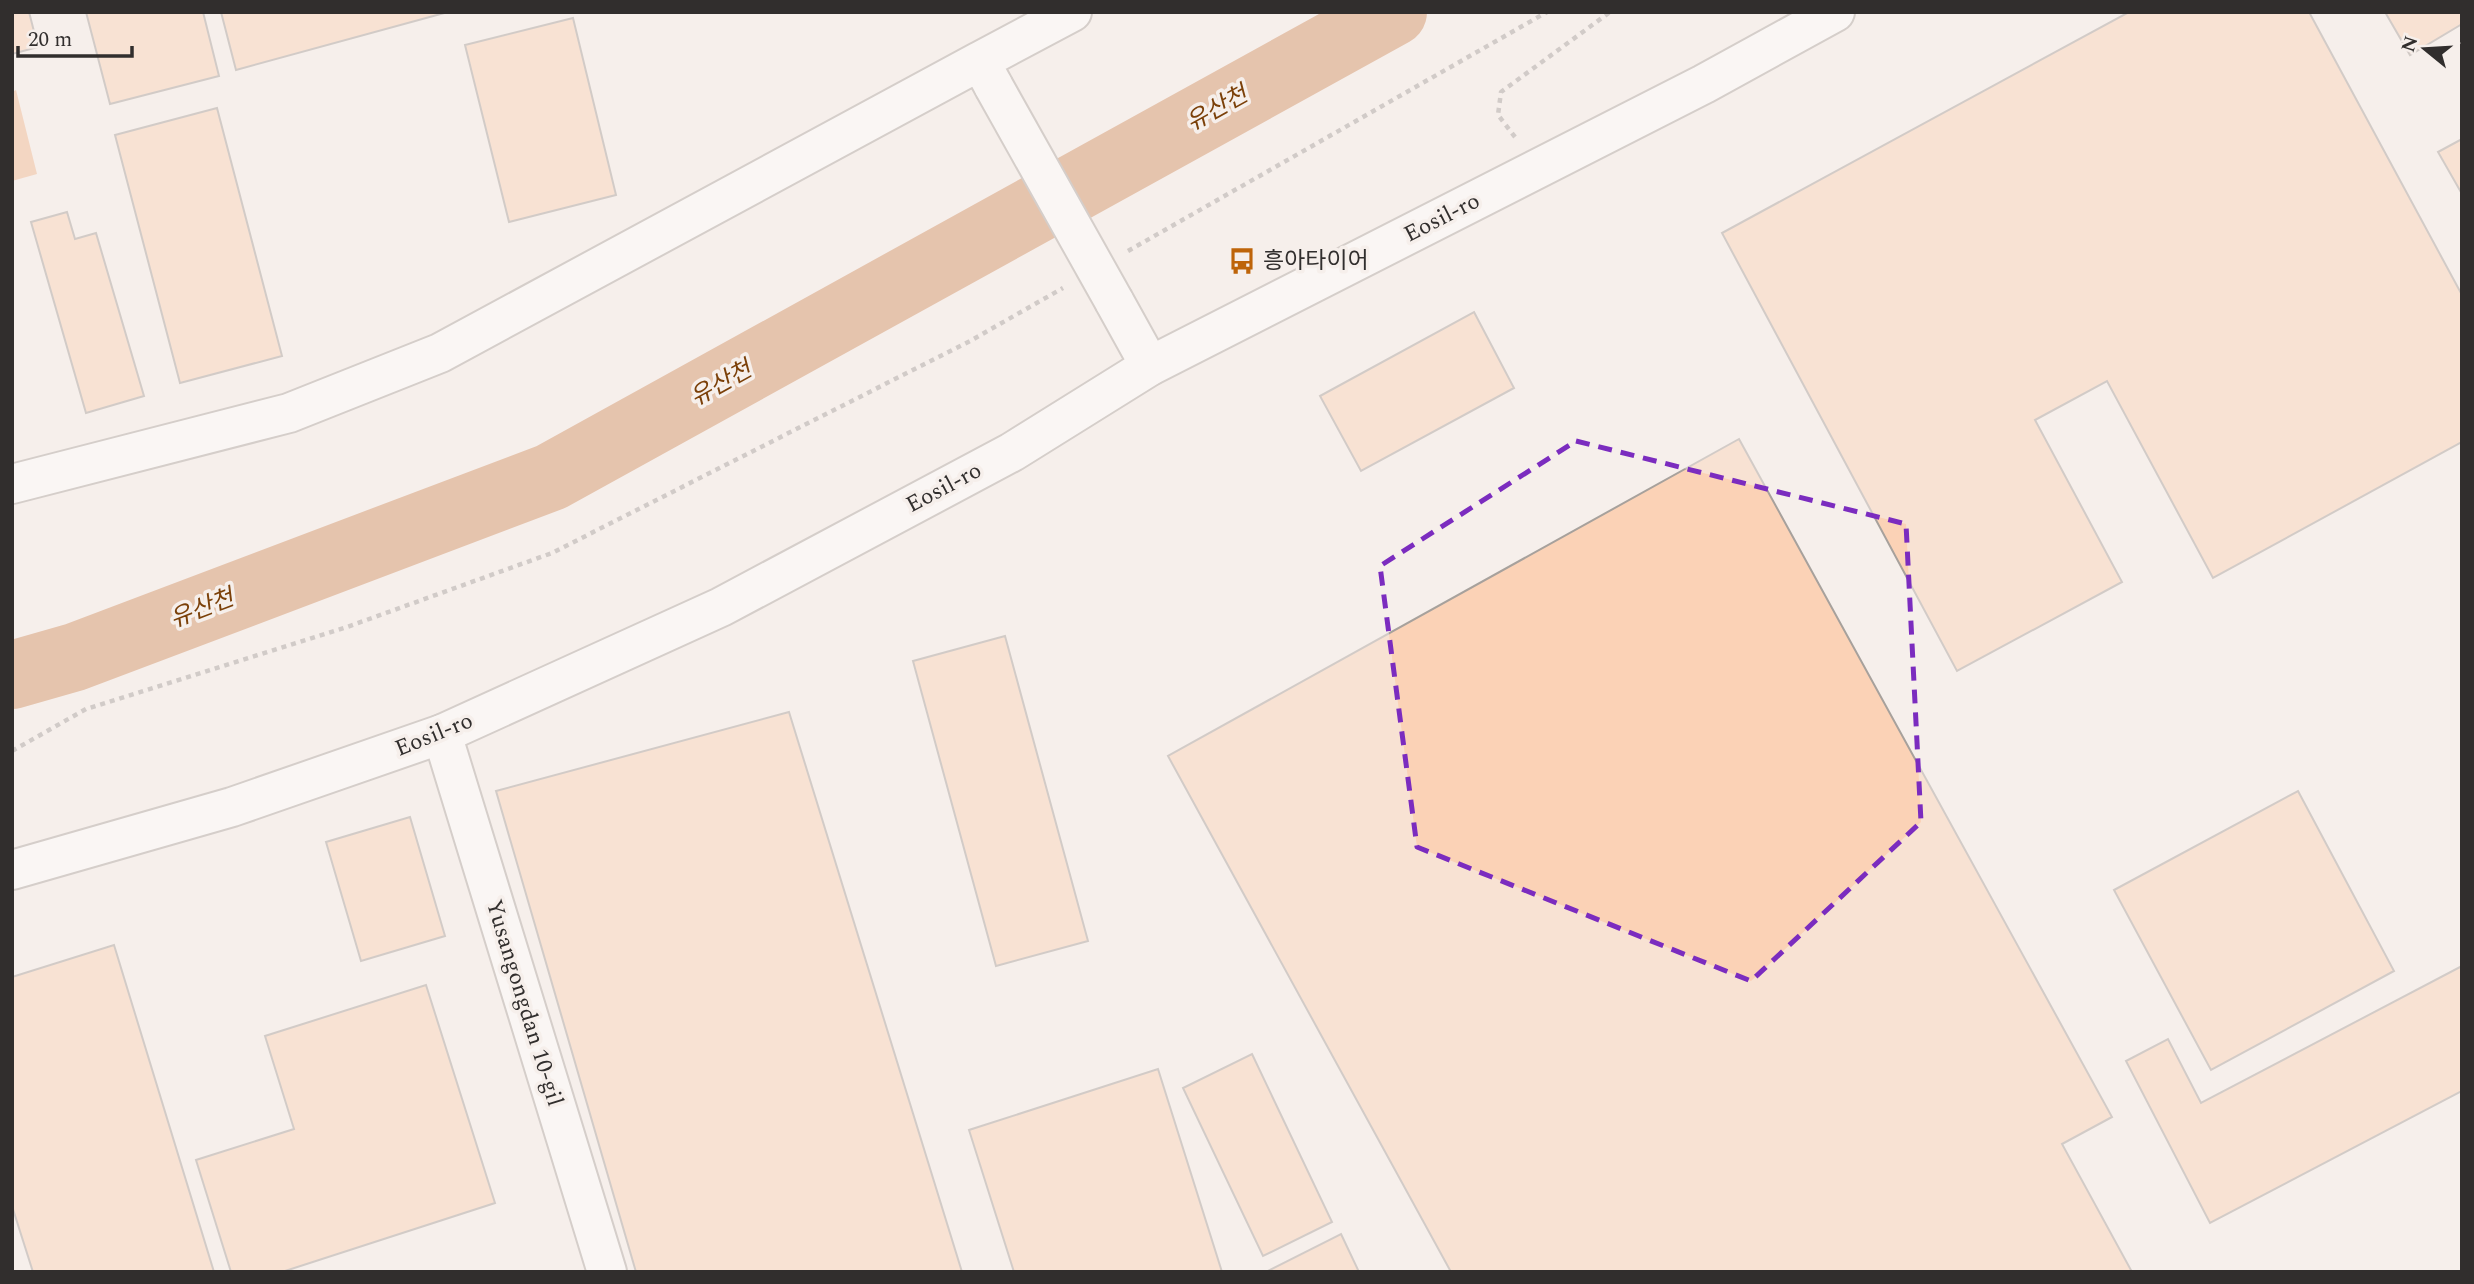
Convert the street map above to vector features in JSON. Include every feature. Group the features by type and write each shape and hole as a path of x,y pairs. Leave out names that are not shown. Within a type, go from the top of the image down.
{"street":[{"path":"12,484 289,413 440,353 987,74 1073,12"},
{"name":"Eosil-ro","path":"12,870 232,807 442,734 722,607 1012,452 1150,366 1704,84 1835,12"},
{"path":"987,74 1150,366"},
{"name":"Yusangongdan 10-gil","path":"442,734 607,1272"}],"path":[{"path":"1126,252 1547,12"},
{"path":"1539,168 1498,115 1501,92 1610,12"},
{"path":"12,751 86,709 347,627 552,553 970,341 1066,286"}],"highlighted area":[{"path":"1576,441 1906,524 1921,822 1751,981 1417,847 1380,566"}],"shaded area":[{"path":"16,90 37,174 12,181 12,92"}],"building":[{"path":"12,12 29,12 38,47 12,54"},
{"path":"86,12 203,12 219,76 110,104"},
{"path":"221,12 448,12 236,70"},
{"path":"2129,12 2309,12 2462,295 2462,442 2213,578 2107,381 2035,420 2122,582 1957,671 1722,233"},
{"path":"2385,12 2462,12 2462,24 2410,55"},
{"path":"573,18 616,195 509,222 465,45"},
{"path":"217,108 282,356 180,383 115,135"},
{"path":"2462,139 2462,194 2438,152"},
{"path":"67,212 75,239 96,233 144,396 86,413 31,222"},
{"path":"1474,312 1514,388 1361,471 1320,396"},
{"path":"1739,439 2112,1117 2062,1144 2132,1272 1451,1272 1168,756"},
{"path":"1005,636 1088,941 996,966 913,661"},
{"path":"789,712 962,1272 636,1272 496,791"},
{"path":"2298,791 2394,971 2211,1070 2114,890"},
{"path":"410,817 445,936 361,961 326,842"},
{"path":"114,945 214,1272 33,1272 12,1206 12,977"},
{"path":"2462,966 2462,1091 2210,1223 2126,1061 2168,1039 2201,1103"},
{"path":"426,985 495,1203 282,1272 231,1272 196,1160 294,1129 265,1036"},
{"path":"1252,1054 1332,1222 1263,1256 1183,1088"},
{"path":"1158,1069 1222,1272 1014,1272 969,1130"},
{"path":"1341,1234 1359,1272 1266,1272"}],"waterway":[{"name":"유산천","path":"12,675 75,657 551,477 1393,12"}],"place":[{"name":"흥아타이어","path":"1242,261"}]}
